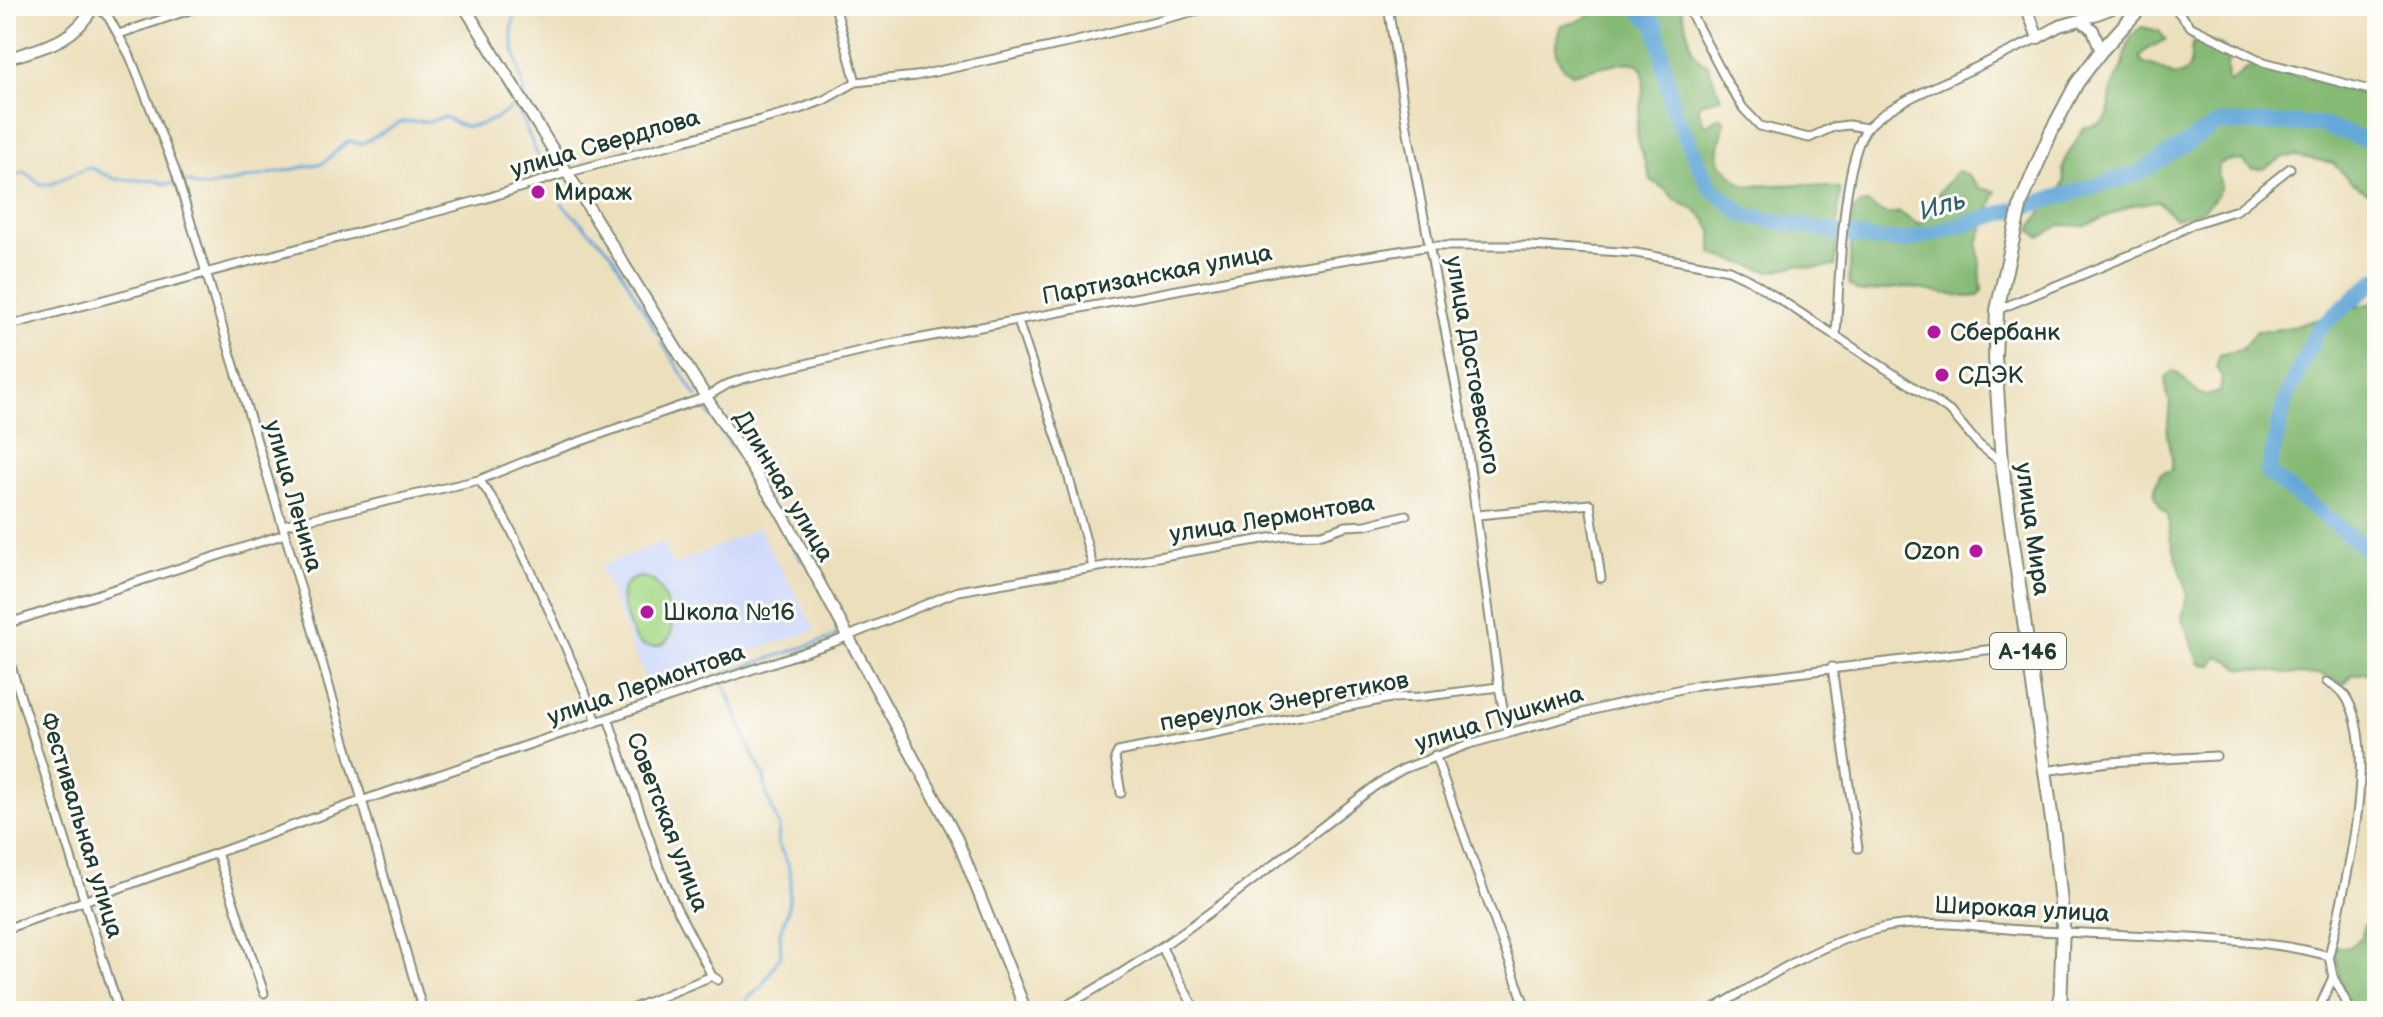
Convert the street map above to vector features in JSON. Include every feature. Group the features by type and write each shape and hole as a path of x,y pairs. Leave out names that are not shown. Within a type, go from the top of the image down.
{"highway":[{"name":"А-146","path":"2101,51 2142,6"},
{"name":"улица Мира","path":"2060,1011 2064,931 2054,835 2002,463 1995,357 1997,310 2021,203 2051,132 2077,83 2101,51"}],"main road":[{"path":"6,59 65,40 95,6"},
{"name":"Длинная улица","path":"464,6 706,397 784,517 957,839 1026,1011"},
{"path":"2026,6 2038,38 2059,26 2118,6"},
{"path":"2081,20 2093,30 2101,51"}],"street":[{"name":"улица Ленина","path":"95,6 109,18 130,56 175,170 284,530 423,1011"},
{"path":"119,34 201,6"},
{"path":"835,6 856,82"},
{"name":"улица Свердлова","path":"6,326 484,199 566,173 797,110 824,100 856,82 916,76 1077,41 1215,6"},
{"name":"улица Достоевского","path":"1388,6 1478,515 1499,687 1508,733"},
{"path":"1687,6 1727,82 1743,108 1760,126 1809,138 1833,127 1848,125 1867,128"},
{"path":"2173,6 2191,27 2264,62 2377,92"},
{"path":"1836,337 1848,188 1855,155 1867,128 1889,110 2038,38"},
{"path":"1997,310 2154,245 2193,224 2237,210 2290,168"},
{"name":"Партизанская улица","path":"6,624 284,530 479,480 706,397 728,384 808,362 1304,266 1431,246 1529,246 1636,253 1729,270 1750,280 1952,413 1978,444 2002,463"},
{"path":"1018,321 1065,463 1093,567"},
{"name":"Советская улица","path":"479,480 495,501 518,543 597,721"},
{"path":"1478,515 1590,504 1601,578"},
{"name":"улица Лермонтова","path":"6,929 361,801 848,636 958,591 1287,535 1322,534 1346,526 1366,525 1406,515"},
{"name":"улица Пушкина","path":"1056,1011 1162,948 1375,786 1435,755 1508,733 1698,685 2027,645"},
{"name":"Фестивальная улица","path":"6,650 119,1011"},
{"path":"1832,667 1858,848"},
{"path":"2327,682 2342,692 2361,732 2361,807 2329,956 2333,977 2351,1011"},
{"name":"переулок Энергетиков","path":"1121,793 1115,758 1118,752 1391,698 1499,687"},
{"name":"Советская улица","path":"608,718 660,870 675,905 715,978 626,1011"},
{"path":"1435,755 1527,1011"},
{"path":"2044,771 2109,762 2216,756"},
{"path":"217,853 264,993"},
{"name":"Широкая улица","path":"1710,1011 1788,966 1872,930 1895,926 1937,924 2258,942 2329,956"},
{"path":"1162,948 1196,1011"},
{"path":"2318,1011 2333,977"}],"shaded area":[{"path":"758,528 816,630 648,686 600,566 663,542 673,566"}],"green space":[{"path":"1589,6 1681,6 1692,49 1708,65 1721,98 1702,102 1698,108 1704,124 1718,117 1724,119 1720,163 1747,186 1805,184 1840,189 1835,266 1810,268 1798,265 1768,271 1712,254 1712,231 1706,220 1651,180 1637,132 1643,85 1639,65 1617,64 1572,74 1557,58 1556,46 1561,25 1589,15"},
{"path":"2142,27 2159,31 2166,40 2140,56 2142,62 2174,76 2189,68 2192,44 2204,39 2222,45 2230,54 2228,82 2253,67 2377,97 2377,198 2350,181 2333,163 2296,156 2284,157 2263,169 2251,169 2243,161 2230,160 2219,164 2221,186 2214,199 2190,215 2175,218 2158,201 2133,205 2084,226 2060,225 2040,237 2030,230 2043,209 2059,192 2064,182 2066,158 2084,128 2106,119 2112,88 2122,68 2128,44"},
{"path":"1957,171 1967,174 1979,188 1996,191 1978,243 1982,291 1979,296 1966,297 1907,287 1864,292 1849,284 1853,212 1861,204 1867,203 1887,215 1899,212 1919,225"},
{"path":"2377,302 2377,671 2352,675 2344,684 2320,674 2239,668 2218,656 2212,665 2200,664 2182,619 2187,596 2170,537 2168,515 2155,496 2155,485 2161,473 2172,470 2167,436 2170,401 2165,378 2173,371 2194,390 2211,395 2220,391 2222,378 2216,367 2220,355 2242,349 2256,331 2287,328"},
{"name":"Школа №16","path":"640,577 655,583 669,611 671,633 666,642 658,646 648,647 636,640 624,609 624,587"},
{"path":"2377,920 2377,1003 2372,1002 2374,1011 2355,1011 2344,993 2334,951 2336,946 2348,948 2362,938 2363,926"}],"waterway":[{"path":"517,6 512,30 524,95"},
{"name":"Иль","path":"1635,6 1656,26 1673,110 1710,187 1744,215 1871,239 1906,241 2137,174 2219,123 2318,124 2377,143"},
{"path":"6,181 24,172 41,184 49,185 89,167 115,179 164,184 190,182 206,187 323,163 349,141 361,144 401,122 445,117 461,125 479,125 501,115 519,101"},
{"path":"516,105 546,175"},
{"path":"562,204 610,251 658,335"},
{"name":"Иль","path":"2377,279 2318,329 2285,400 2268,473 2377,557"},
{"path":"661,341 697,397"},
{"path":"702,403 733,448"},
{"path":"772,508 802,561"},
{"path":"723,674 834,637 837,634 836,624"},
{"path":"724,683 764,776 767,796 779,826 778,844 788,864 791,879 788,910 780,933 781,955 761,987 747,999 742,1011"}],"place":[{"name":"Мираж","path":"538,192"},
{"name":"Сбербанк","path":"1934,332"},
{"name":"СДЭК","path":"1942,375"},
{"name":"Ozon","path":"1976,551"},
{"name":"Школа №16","path":"647,612"}]}
